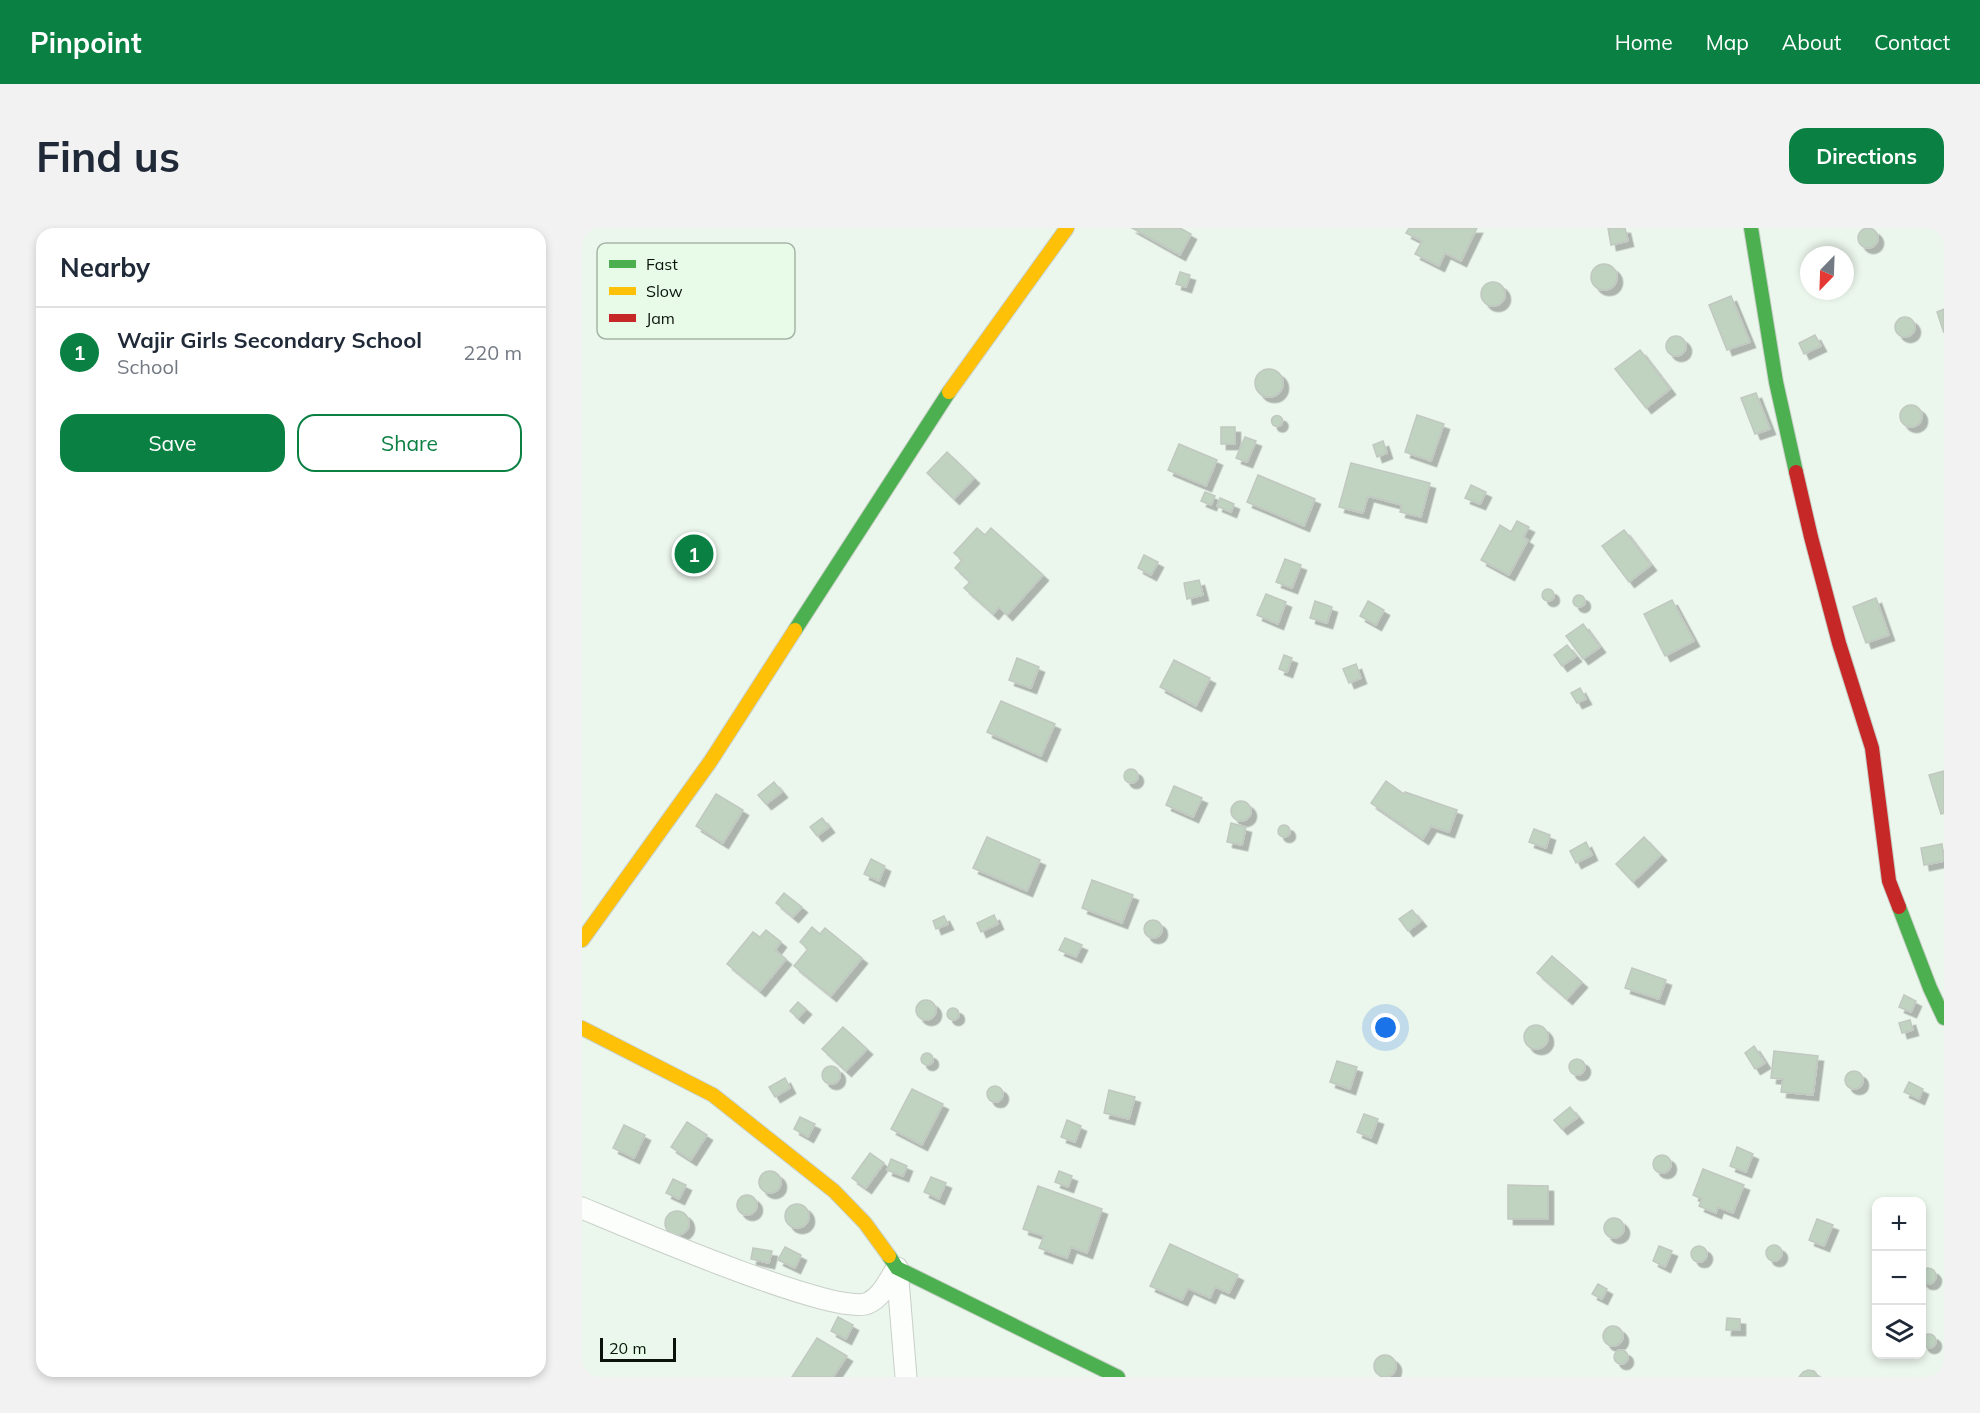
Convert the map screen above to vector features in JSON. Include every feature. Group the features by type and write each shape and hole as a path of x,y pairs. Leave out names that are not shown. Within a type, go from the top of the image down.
{"street":[{"path":"582,940 710,762 956,382 1067,228"},
{"path":"1751,228 1776,382 1811,537 1839,643 1872,748 1889,882 1944,1018"},
{"path":"582,1028 713,1095 834,1191 866,1223 897,1268 1118,1377"},
{"path":"582,1208 765,1281 849,1305 867,1304 880,1294 897,1268"},
{"path":"897,1268 906,1377"}],"building":[{"path":"1132,228 1180,228 1191,234 1180,255"},
{"path":"1409,228 1477,228 1461,261 1445,253 1439,266 1415,254 1422,241 1406,233"},
{"path":"1608,228 1625,228 1628,241 1611,245"},
{"path":"1864,228 1872,228 1878,234 1878,242 1872,248 1864,248 1858,242 1858,234"},
{"path":"1604,264 1613,268 1617,277 1613,286 1604,290 1595,286 1591,277 1595,268"},
{"path":"1180,272 1190,275 1186,287 1176,284"},
{"path":"1493,282 1502,285 1505,294 1502,303 1493,306 1484,303 1481,294 1484,285"},
{"path":"1731,296 1750,342 1727,350 1709,305"},
{"path":"1944,309 1944,333 1937,312"},
{"path":"1901,317 1909,317 1915,323 1915,331 1909,337 1901,337 1895,331 1895,323"},
{"path":"1815,335 1821,346 1804,354 1799,343"},
{"path":"1676,336 1683,339 1686,346 1683,353 1676,356 1669,353 1666,346 1669,339"},
{"path":"1640,350 1670,389 1646,408 1615,369"},
{"path":"1269,369 1279,373 1283,383 1279,393 1269,397 1259,393 1255,383 1259,373"},
{"path":"1756,393 1770,429 1755,434 1741,398"},
{"path":"1911,405 1919,408 1922,416 1919,424 1911,427 1903,424 1900,416 1903,408"},
{"path":"1277,415 1283,421 1277,427 1271,421"},
{"path":"1417,415 1444,424 1431,461 1405,452"},
{"path":"1221,427 1235,427 1235,444 1221,444"},
{"path":"1245,437 1256,441 1247,462 1236,458"},
{"path":"1383,441 1387,453 1377,457 1373,445"},
{"path":"1179,444 1217,460 1206,486 1168,470"},
{"path":"947,452 974,478 954,499 927,473"},
{"path":"1351,463 1430,483 1421,517 1400,512 1402,505 1368,496 1363,513 1339,507"},
{"path":"1258,475 1315,499 1304,526 1247,502"},
{"path":"1471,485 1486,492 1480,504 1465,498"},
{"path":"1205,492 1215,496 1211,505 1201,501"},
{"path":"1220,498 1234,504 1231,512 1217,506"},
{"path":"1517,521 1529,527 1523,537 1528,540 1509,575 1481,560 1500,525 1511,532"},
{"path":"977,528 985,535 991,528 1043,575 1007,615 999,607 993,614 964,588 970,582 955,568 962,560 954,553"},
{"path":"1624,530 1651,565 1629,582 1602,546"},
{"path":"1144,555 1158,562 1151,575 1138,568"},
{"path":"1285,559 1301,565 1292,588 1276,582"},
{"path":"1199,580 1203,595 1187,599 1184,583"},
{"path":"1550,589 1553,590 1553,600 1546,601 1543,600 1542,593 1543,590"},
{"path":"1266,594 1286,602 1278,624 1257,615"},
{"path":"1581,595 1585,601 1581,607 1577,607 1573,599"},
{"path":"1876,598 1889,635 1866,643 1853,607"},
{"path":"1672,600 1694,641 1665,656 1644,614"},
{"path":"1315,601 1332,607 1327,623 1310,618"},
{"path":"1368,601 1384,610 1376,625 1360,616"},
{"path":"1583,624 1600,647 1583,659 1566,636"},
{"path":"1567,645 1576,656 1562,666 1554,655"},
{"path":"1284,655 1292,658 1287,672 1279,669"},
{"path":"1017,658 1039,667 1031,688 1009,680"},
{"path":"1174,660 1210,678 1196,706 1160,687"},
{"path":"1356,664 1361,678 1349,683 1343,669"},
{"path":"1580,688 1586,699 1577,703 1571,693"},
{"path":"1001,701 1055,724 1041,756 987,732"},
{"path":"1131,769 1136,771 1138,776 1136,781 1131,783 1126,781 1124,776 1126,771"},
{"path":"1944,771 1944,813 1941,814 1929,775"},
{"path":"1386,781 1404,794 1405,792 1457,810 1449,832 1431,826 1423,839 1371,803"},
{"path":"774,782 782,792 766,804 758,795"},
{"path":"1174,786 1202,798 1193,817 1166,805"},
{"path":"716,794 743,810 723,843 696,826"},
{"path":"1241,801 1248,804 1251,811 1248,818 1241,821 1234,818 1231,811 1234,804"},
{"path":"822,818 829,827 817,836 810,827"},
{"path":"1231,823 1246,827 1242,845 1227,842"},
{"path":"1286,825 1290,831 1286,837 1282,837 1278,829"},
{"path":"1534,829 1550,835 1546,848 1529,842"},
{"path":"987,837 1040,860 1027,891 973,868"},
{"path":"1644,837 1661,855 1633,882 1616,864"},
{"path":"1586,842 1592,855 1576,863 1570,851"},
{"path":"1942,844 1944,861 1924,865 1921,848"},
{"path":"871,859 885,866 879,881 864,874"},
{"path":"1092,880 1133,895 1122,923 1082,908"},
{"path":"784,893 802,907 793,917 776,903"},
{"path":"1412,910 1421,921 1408,931 1399,919"},
{"path":"994,915 998,924 981,932 977,923"},
{"path":"944,916 948,924 936,929 933,921"},
{"path":"1153,920 1159,923 1162,929 1159,935 1153,938 1147,935 1144,929 1147,923"},
{"path":"812,927 820,934 825,928 862,958 831,996 794,966 808,949 800,942"},
{"path":"766,930 781,942 775,950 786,959 760,991 727,964 753,932 760,937"},
{"path":"1065,938 1082,945 1076,957 1059,950"},
{"path":"1552,956 1582,982 1567,999 1537,973"},
{"path":"1632,968 1666,980 1659,999 1625,988"},
{"path":"1904,995 1916,1001 1911,1012 1899,1007"},
{"path":"926,1000 933,1003 936,1010 933,1017 926,1020 919,1017 916,1010 919,1003"},
{"path":"798,1002 806,1009 798,1018 790,1011"},
{"path":"955,1008 959,1014 955,1020 951,1020 947,1012"},
{"path":"1910,1020 1913,1030 1902,1033 1899,1023"},
{"path":"1536,1025 1544,1029 1548,1037 1544,1045 1536,1049 1528,1045 1524,1037 1528,1029"},
{"path":"843,1027 867,1049 846,1071 822,1049"},
{"path":"1754,1046 1765,1063 1755,1069 1745,1053"},
{"path":"1774,1051 1818,1056 1813,1095 1781,1092 1783,1079 1771,1078"},
{"path":"929,1053 933,1059 929,1065 925,1065 921,1057"},
{"path":"1577,1059 1585,1067 1577,1075 1569,1067"},
{"path":"1337,1061 1357,1067 1350,1089 1330,1082"},
{"path":"831,1066 837,1069 840,1075 837,1081 831,1084 825,1081 822,1075 825,1069"},
{"path":"1854,1071 1860,1074 1863,1080 1860,1086 1854,1089 1848,1086 1845,1080 1848,1074"},
{"path":"785,1078 790,1088 775,1097 769,1087"},
{"path":"1909,1082 1923,1089 1919,1099 1904,1092"},
{"path":"995,1086 1001,1088 1003,1094 1001,1100 995,1102 989,1100 987,1094 989,1088"},
{"path":"912,1089 943,1104 922,1145 891,1129"},
{"path":"1109,1090 1135,1097 1129,1119 1104,1113"},
{"path":"1570,1107 1578,1117 1562,1129 1554,1120"},
{"path":"1364,1114 1378,1119 1371,1138 1357,1132"},
{"path":"800,1117 815,1124 808,1137 794,1129"},
{"path":"1067,1120 1081,1126 1075,1142 1061,1137"},
{"path":"687,1122 707,1135 691,1160 671,1147"},
{"path":"624,1125 645,1135 634,1158 613,1148"},
{"path":"1737,1147 1753,1154 1746,1172 1730,1166"},
{"path":"870,1153 884,1163 866,1188 852,1178"},
{"path":"1658,1155 1666,1155 1671,1160 1669,1171 1658,1173 1653,1168 1653,1160"},
{"path":"891,1159 907,1166 903,1176 887,1170"},
{"path":"1703,1169 1744,1185 1733,1213 1718,1207 1716,1213 1699,1206 1702,1199 1693,1195"},
{"path":"770,1171 778,1174 781,1182 778,1190 770,1193 762,1190 759,1182 762,1174"},
{"path":"1059,1171 1072,1176 1068,1187 1055,1182"},
{"path":"931,1177 946,1183 939,1199 924,1192"},
{"path":"673,1179 686,1185 679,1199 666,1193"},
{"path":"1508,1185 1548,1186 1548,1219 1508,1219"},
{"path":"1038,1186 1102,1209 1087,1253 1071,1247 1067,1258 1039,1248 1044,1236 1023,1229"},
{"path":"747,1195 754,1198 757,1205 754,1212 747,1215 740,1212 737,1205 740,1198"},
{"path":"797,1204 802,1205 808,1211 808,1221 802,1227 797,1228 792,1227 786,1221 785,1216 786,1211 792,1205"},
{"path":"677,1211 686,1214 689,1223 686,1232 677,1235 668,1232 665,1223 668,1214"},
{"path":"1614,1218 1621,1221 1624,1228 1621,1235 1614,1238 1607,1235 1604,1228 1607,1221"},
{"path":"1817,1219 1833,1225 1824,1246 1809,1240"},
{"path":"1170,1244 1238,1275 1229,1293 1215,1287 1210,1298 1188,1288 1182,1300 1150,1286"},
{"path":"1771,1245 1777,1245 1782,1253 1780,1259 1771,1261 1766,1256 1766,1250"},
{"path":"1659,1246 1672,1251 1665,1267 1653,1261"},
{"path":"1696,1246 1702,1246 1707,1254 1705,1260 1696,1262 1691,1257 1691,1251"},
{"path":"785,1247 801,1255 795,1268 778,1260"},
{"path":"753,1248 772,1251 769,1263 751,1259"},
{"path":"1926,1269 1934,1270 1934,1282 1926,1283"},
{"path":"1598,1284 1607,1289 1602,1299 1592,1294"},
{"path":"838,1317 853,1325 846,1339 831,1331"},
{"path":"1727,1318 1740,1319 1740,1330 1726,1330"},
{"path":"1613,1326 1620,1329 1623,1336 1620,1343 1613,1346 1606,1343 1603,1336 1606,1329"},
{"path":"1926,1335 1932,1335 1935,1338 1934,1346 1926,1347"},
{"path":"817,1338 847,1356 833,1377 792,1377"},
{"path":"1621,1350 1626,1352 1628,1357 1626,1362 1621,1364 1616,1362 1614,1357 1616,1352"},
{"path":"1385,1355 1393,1358 1396,1366 1393,1374 1385,1377 1377,1374 1374,1366 1377,1358"},
{"path":"1808,1370 1814,1371 1819,1377 1799,1377"}],"traffic: fast":[{"path":"1751,228 1776,382 1796,472"},
{"path":"795,630 949,392"},
{"path":"1899,907 1944,1018"},
{"path":"889,1256 897,1268 1118,1377"}],"traffic: slow":[{"path":"949,392 1067,228"},
{"path":"582,940 710,762 795,630"},
{"path":"582,1028 713,1095 834,1191 865,1223 889,1256"}],"traffic: jam":[{"path":"1796,472 1839,643 1872,748 1889,881 1899,907"}],"place":[{"name":"Wajir Girls Secondary School","path":"694,554"}]}
